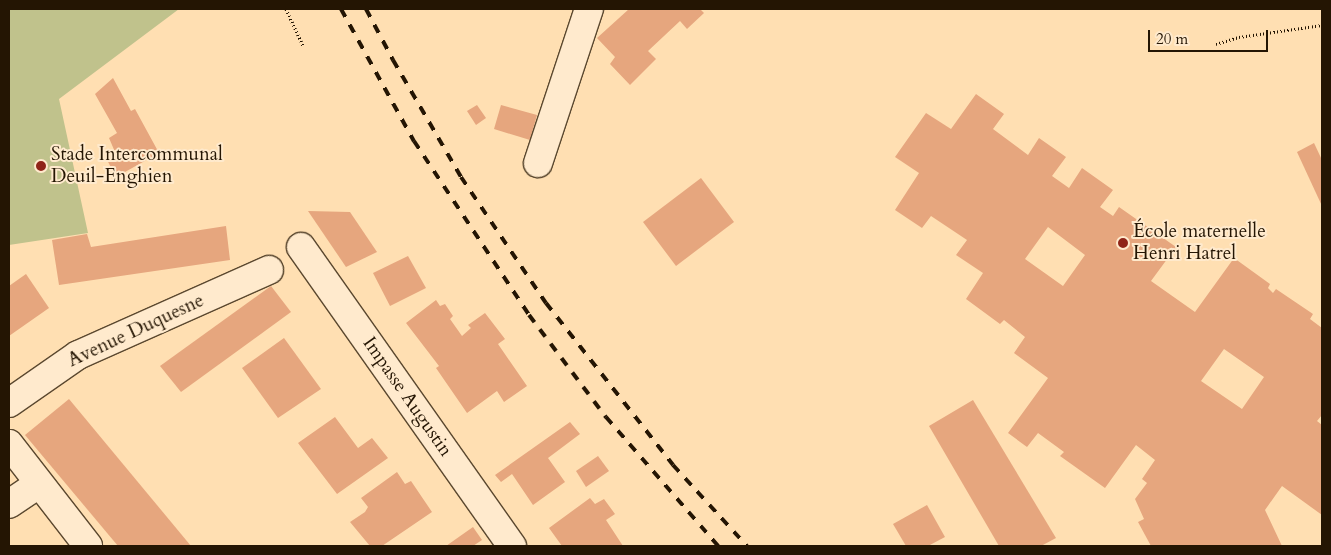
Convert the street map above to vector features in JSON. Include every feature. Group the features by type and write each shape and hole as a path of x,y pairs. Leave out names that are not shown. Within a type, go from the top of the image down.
{"street":[{"path":"538,163 589,9"},
{"name":"Impasse Augustin","path":"301,247 512,546"},
{"name":"Avenue Duquesne","path":"9,403 78,355 269,270"},
{"path":"9,444 88,546"},
{"path":"9,504 39,484"}],"path":[{"path":"286,9 303,45"},
{"path":"1216,44 1239,37 1322,25"}],"green space":[{"name":"Stade Intercommunal Deuil-Enghien","path":"9,9 179,9 59,99 88,233 9,245"}],"building":[{"path":"629,9 700,9 704,13 687,29 680,21 648,51 656,59 630,85 610,64 615,57 597,38"},
{"path":"113,78 131,111 135,109 159,153 116,177 106,158 115,152 109,138 117,133 95,94"},
{"path":"976,94 1004,114 993,129 1028,155 1039,138 1066,157 1052,176 1069,188 1082,168 1113,190 1100,207 1113,216 1119,207 1176,247 1151,281 1195,312 1234,258 1270,284 1268,288 1273,293 1276,289 1313,314 1310,319 1322,328 1322,415 1317,421 1322,425 1322,515 1282,486 1265,510 1282,546 1151,546 1138,522 1144,519 1135,499 1147,483 1142,479 1155,460 1136,445 1105,488 1060,456 1064,452 1038,433 1027,447 1008,433 1048,378 1014,353 1025,337 1004,320 1000,324 966,299 983,273 956,255 967,240 931,216 922,228 895,210 919,173 895,157 926,113 951,129","holes":["1048,227 1085,255 1063,286 1025,259","1224,349 1264,377 1242,409 1201,381"]},
{"path":"477,105 486,118 476,125 467,111"},
{"path":"501,105 537,115 530,140 494,129"},
{"path":"1314,143 1322,160 1322,206 1297,152"},
{"path":"701,178 734,222 676,266 643,222"},
{"path":"308,211 350,212 377,252 346,267"},
{"path":"226,226 230,260 59,285 52,240 87,234 91,247"},
{"path":"408,256 426,288 390,306 373,273"},
{"path":"26,274 49,308 9,336 9,286"},
{"path":"271,286 291,312 181,392 160,366"},
{"path":"436,300 440,306 445,304 453,316 450,319 462,336 471,328 468,325 485,313 505,339 498,344 527,386 504,402 497,391 467,413 436,368 439,366 406,323"},
{"path":"284,338 321,389 278,418 242,368"},
{"path":"69,399 191,546 118,546 25,435"},
{"path":"973,400 1056,538 1041,546 999,546 929,426"},
{"path":"335,417 358,448 372,438 388,458 337,494 298,443"},
{"path":"570,422 580,434 548,458 565,482 533,505 512,474 501,482 495,475"},
{"path":"598,456 609,471 586,487 576,471"},
{"path":"397,472 405,484 411,481 432,512 382,546 370,546 350,522 365,512 368,507 361,498"},
{"path":"590,498 595,504 604,499 615,514 606,520 623,546 562,546 549,528"},
{"path":"927,505 945,537 928,546 906,546 893,524"},
{"path":"473,527 482,540 473,546 446,546"}],"railway":[{"path":"341,9 414,141 529,315 606,417 718,546"},
{"path":"366,9 393,60 461,177 546,303 673,465 747,546"}],"place":[{"name":"Stade Intercommunal Deuil-Enghien","path":"41,166"},
{"name":"École maternelle Henri Hatrel","path":"1123,243"}]}
